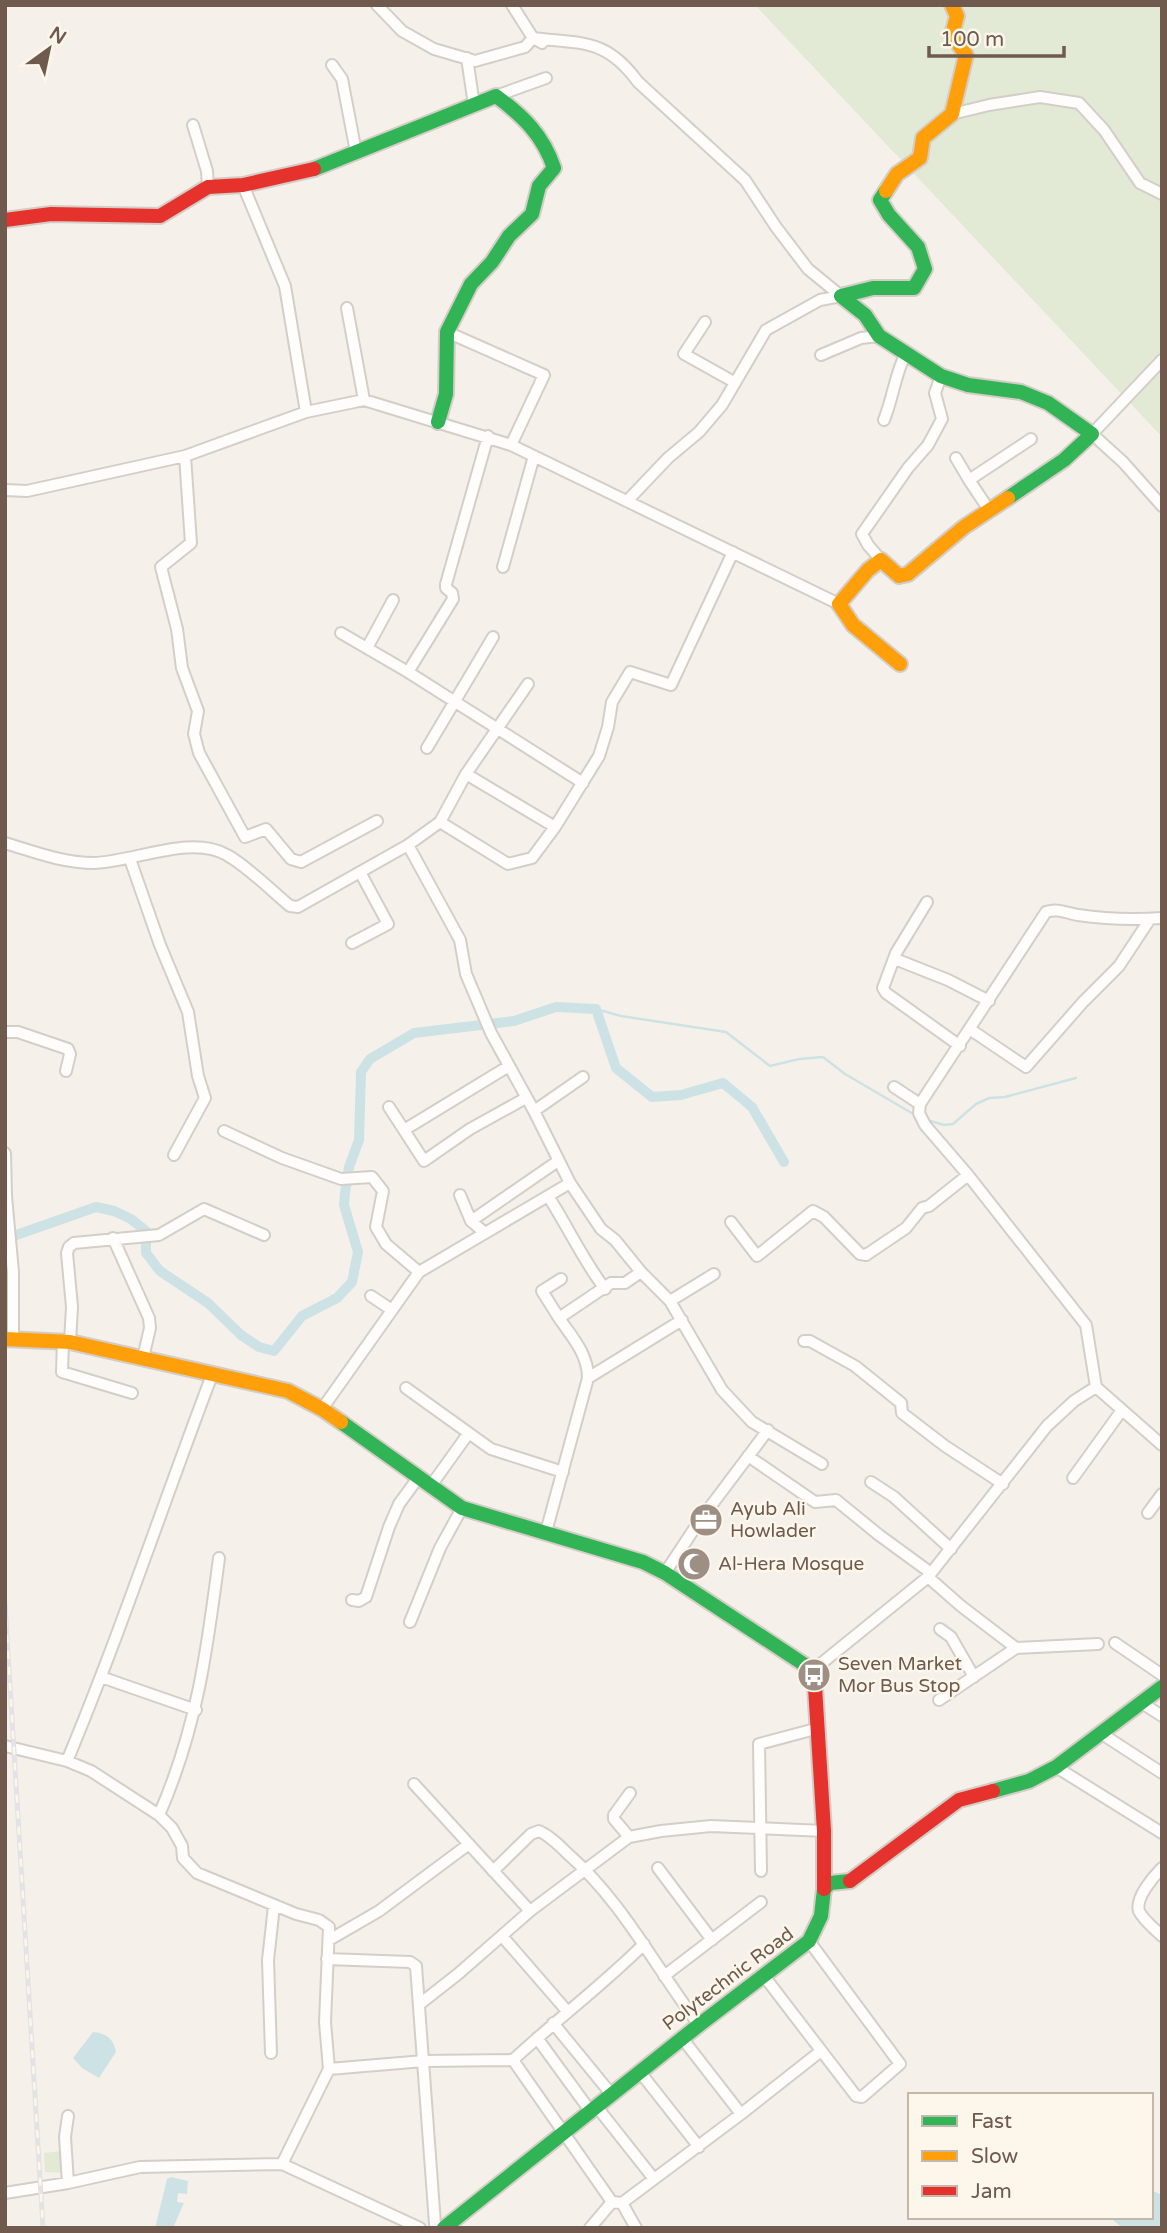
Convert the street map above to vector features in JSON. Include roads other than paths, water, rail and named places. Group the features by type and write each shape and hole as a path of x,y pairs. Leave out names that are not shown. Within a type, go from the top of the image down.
{"street":[{"path":"377,5 402,31 434,49 475,61 526,47 538,40 599,46 626,65 638,82 745,180 808,269 865,315 879,336 940,376 968,385 1021,392 1048,403 1093,434 1123,462 1162,506"},
{"path":"512,5 538,40"},
{"path":"952,5 957,16 951,35 967,55 952,114"},
{"path":"467,58 474,105"},
{"path":"332,65 342,79 356,152"},
{"path":"5,219 51,214 160,216 208,187 243,185 307,172 546,78"},
{"path":"438,422 446,394 447,332 471,284 492,262 509,236 532,214 539,186 554,167 548,148 529,121 496,96"},
{"path":"628,500 668,458 699,432 722,405 766,330 820,300 873,289 914,288 925,269 918,247 889,215 880,200 897,174 920,158 923,138 952,114 989,104 1040,97 1079,103 1104,130 1140,183 1162,194"},
{"path":"193,125 207,172 208,187"},
{"path":"243,185 285,286 306,412"},
{"path":"347,308 364,400"},
{"path":"705,322 684,354 734,382"},
{"path":"447,332 544,375 512,445"},
{"path":"821,355 861,338 879,336"},
{"path":"884,420 898,367 906,353"},
{"path":"940,376 935,393 942,418 928,445 908,468 862,534 881,560 898,576 908,574 941,545 1064,460 1093,434 1162,360"},
{"path":"5,490 27,491 185,456 306,412 364,400 512,445 628,500 839,604 853,625 900,664"},
{"path":"408,672 453,598 452,593 446,589 446,584 488,436"},
{"path":"969,480 1031,439"},
{"path":"185,456 191,543 161,567 177,629 182,668 198,712 194,734 199,753 245,837 266,829 292,859 300,862 377,821"},
{"path":"503,567 534,456"},
{"path":"956,458 989,510"},
{"path":"440,822 508,864 531,858 555,827 599,757 612,702 630,672 671,685 733,552"},
{"path":"839,604 868,570 881,560"},
{"path":"367,648 393,600"},
{"path":"341,633 408,672 583,783"},
{"path":"427,748 493,637"},
{"path":"5,843 64,861 96,863 184,848 209,848 227,855 290,906 298,907 408,845 440,822 466,774 528,684"},
{"path":"466,774 555,827"},
{"path":"408,845 460,940 466,974 491,1033 570,1183 601,1229 615,1240 641,1272 670,1301 722,1390 752,1422 822,1464"},
{"path":"130,859 160,945 188,1012 198,1076 205,1098 174,1155"},
{"path":"352,943 388,924 360,872"},
{"path":"927,902 896,953 883,988 886,993 960,1046"},
{"path":"920,1109 1046,912 1059,909 1076,915 1156,918"},
{"path":"971,1030 1026,1067 1119,966 1156,918"},
{"path":"895,958 989,1001"},
{"path":"5,1032 18,1032 68,1049 70,1054 66,1071"},
{"path":"404,1130 509,1066"},
{"path":"534,1111 583,1077"},
{"path":"894,1087 920,1109 925,1125 968,1175 1086,1325 1096,1387 1162,1445"},
{"path":"389,1107 424,1161 470,1129 526,1098"},
{"path":"225,1131 282,1157 347,1179 372,1177 383,1191 376,1227 386,1244 419,1272"},
{"path":"5,1153 12,1252 9,1339 67,1341 288,1391 322,1409 462,1508 643,1562 665,1573 812,1671 929,1575 1047,1426 1074,1401 1096,1387"},
{"path":"471,1221 558,1161"},
{"path":"731,1222 757,1256 813,1211 824,1217 860,1254 866,1255 906,1228 922,1208 929,1206 968,1175"},
{"path":"322,1409 419,1272 570,1183"},
{"path":"460,1195 471,1221 485,1233"},
{"path":"548,1196 576,1241 587,1266 605,1289"},
{"path":"132,1393 62,1373 72,1307 67,1253 69,1247 74,1243 159,1235 204,1209 264,1236"},
{"path":"113,1238 149,1318 150,1328 143,1358"},
{"path":"559,1318 611,1283 625,1283 641,1272"},
{"path":"670,1301 714,1275"},
{"path":"546,1532 588,1378 584,1355 542,1291 561,1279"},
{"path":"371,1296 392,1310"},
{"path":"588,1378 682,1320"},
{"path":"804,1341 810,1341 855,1366 901,1403 902,1413 945,1446 1003,1484"},
{"path":"67,1761 101,1677 212,1375"},
{"path":"405,1388 491,1449 563,1472"},
{"path":"1073,1479 1089,1452 1122,1410"},
{"path":"665,1573 698,1523 768,1430"},
{"path":"430,1487 468,1434"},
{"path":"748,1456 815,1502 836,1500 929,1575 961,1606 1016,1648"},
{"path":"352,1600 359,1601 366,1597 389,1527 400,1504 418,1478"},
{"path":"871,1482 894,1497 951,1549"},
{"path":"1148,1513 1162,1494"},
{"path":"410,1622 440,1548 462,1508"},
{"path":"159,1815 173,1784 196,1710 219,1558"},
{"path":"940,1629 951,1637 974,1677"},
{"path":"1115,1643 1162,1675"},
{"path":"939,1700 1016,1648 1098,1644"},
{"name":"Polytechnic Road","path":"434,2227 565,2133 682,2038 809,1941 818,1928 824,1913 824,1831 816,1681 812,1671"},
{"path":"101,1677 196,1710"},
{"path":"824,1889 830,1883 853,1880 959,1800 1029,1781 1056,1767 1162,1686"},
{"path":"1142,1703 1162,1716"},
{"path":"761,1871 759,1744 819,1728"},
{"path":"1102,1734 1162,1773"},
{"path":"5,1746 67,1761 91,1771 159,1815 172,1828 182,1846 183,1858 197,1873 274,1906 319,1920 330,1927 325,2022 329,2069 282,2164"},
{"path":"1056,1767 1162,1833"},
{"path":"414,1784 530,1911"},
{"path":"629,1837 614,1819 614,1815 631,1793"},
{"path":"421,2004 530,1911 629,1837 685,1828 824,1831"},
{"path":"493,1871 531,1834 539,1830 547,1835 586,1870 644,1944 699,2025"},
{"path":"329,1940 379,1911 469,1844"},
{"path":"658,1868 712,1940"},
{"path":"1162,1868 1152,1878 1139,1903 1140,1912 1162,1936"},
{"path":"664,1976 761,1902"},
{"path":"271,2053 268,1960 274,1906"},
{"path":"502,1936 567,2011"},
{"path":"764,1976 859,2097 900,2064 809,1941"},
{"path":"329,2069 424,2061 513,2060 567,2011 615,1973 644,1944"},
{"path":"5,2193 140,2167 282,2164 434,2227 421,2004 416,1966 327,1959"},
{"path":"553,2023 612,2095"},
{"path":"537,2038 654,2179"},
{"path":"682,2038 741,2114"},
{"path":"590,2228 617,2202 699,2147 821,2051"},
{"path":"513,2060 636,2228"},
{"path":"640,2072 699,2147"},
{"path":"68,2116 65,2137 68,2183"}],"waterway":[{"path":"5,1239 96,1207 114,1211 131,1219 146,1231 146,1253 160,1271 208,1303 241,1335 259,1347 274,1351 302,1316 337,1298 352,1282 358,1252 344,1205 349,1167 359,1140 361,1072 370,1059 414,1033 514,1021 556,1007 596,1009 616,1068 652,1097 681,1095 723,1083 752,1107 784,1162"},
{"path":"596,1009 621,1016 726,1032 770,1066 823,1057 845,1074 915,1115"},
{"path":"927,1120 944,1125 953,1124 976,1104 989,1098 1005,1097 1076,1078"}],"railway":[{"path":"5,1603 43,2228"}],"place":[{"name":"Ayub Ali Howlader","path":"706,1520"},
{"name":"Al-Hera Mosque","path":"694,1564"},
{"name":"Seven Market Mor Bus Stop","path":"814,1675"}]}
